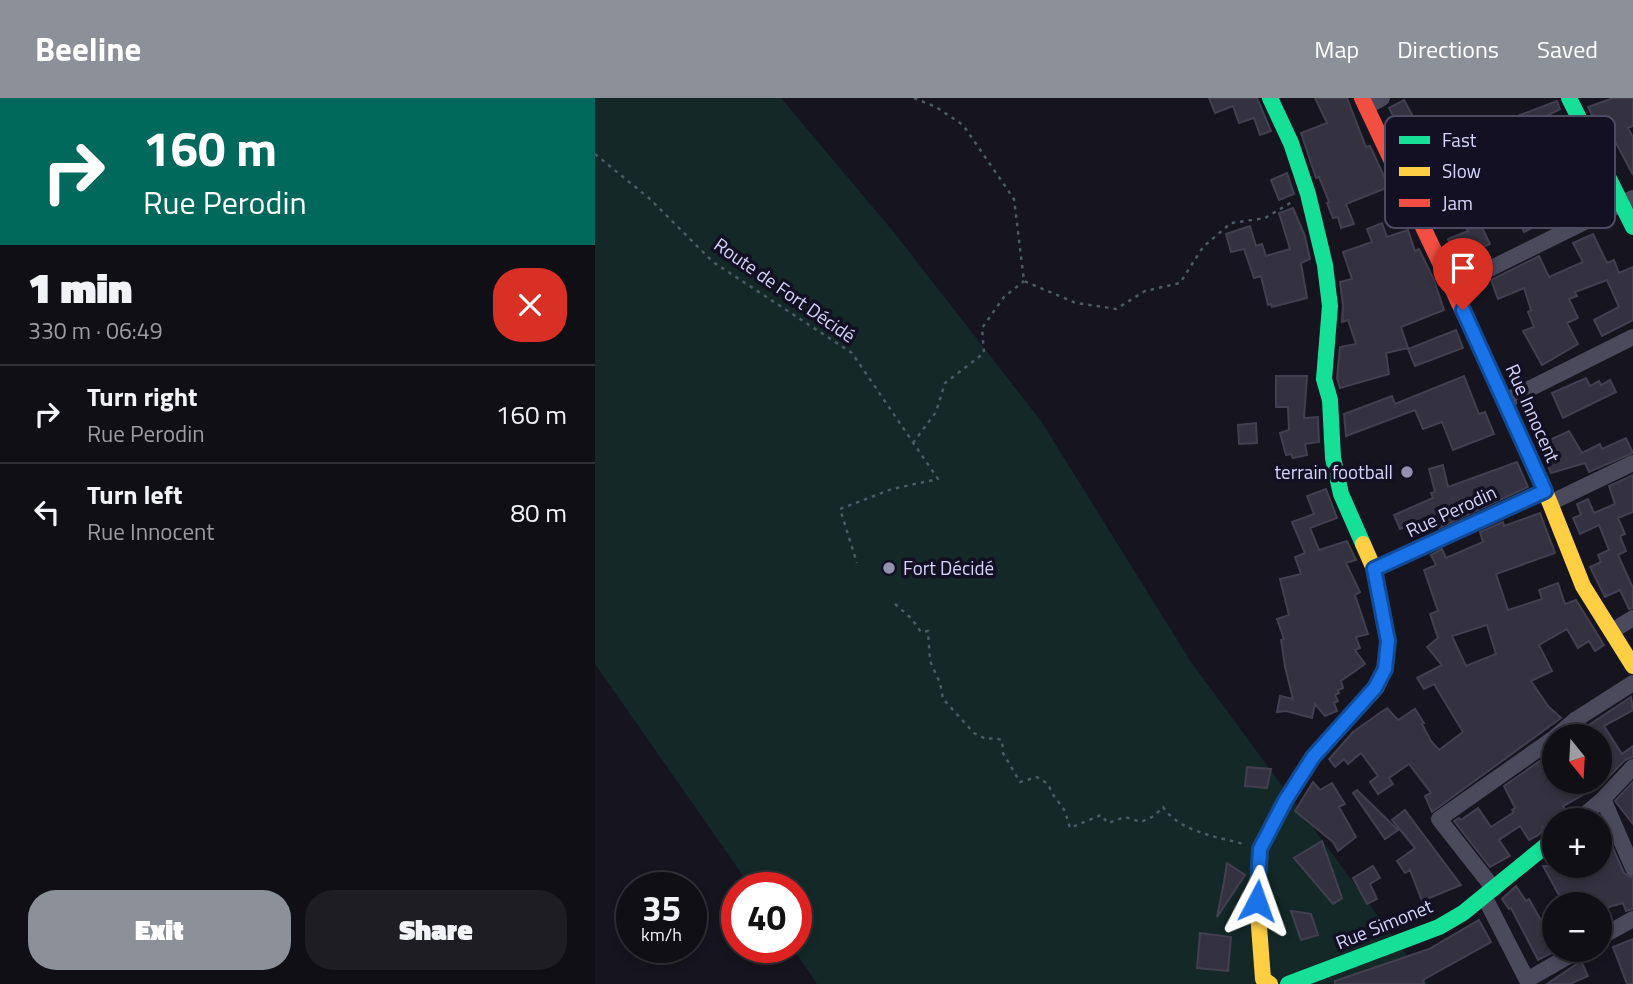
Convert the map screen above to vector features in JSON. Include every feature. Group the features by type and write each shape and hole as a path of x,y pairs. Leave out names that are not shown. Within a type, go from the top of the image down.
{"street":[{"path":"1270,98 1291,143 1308,194 1325,265 1330,306 1324,379 1330,400 1333,458 1341,494 1374,569 1388,641 1385,669 1375,688 1313,757 1285,801 1260,849 1257,901 1263,979 1270,984"},
{"path":"1364,102 1382,98"},
{"path":"1569,98 1579,116"},
{"name":"Rue Innocent","path":"1364,102 1385,146"},
{"path":"1615,180 1627,201 1633,227"},
{"name":"Rue Innocent","path":"1425,228 1505,401 1583,586 1633,666"},
{"path":"1453,287 1572,228"},
{"path":"1505,401 1633,337"},
{"name":"Rue Perodin","path":"1374,569 1633,463"},
{"path":"1612,631 1633,618"},
{"path":"1570,724 1633,683"},
{"path":"1542,746 1439,818 1489,892 1527,980 1558,962"},
{"path":"1592,808 1633,767"},
{"path":"1603,799 1633,868"},
{"name":"Rue Simonet","path":"1288,984 1439,927 1463,913 1542,849"},
{"path":"1612,931 1633,919"}],"path":[{"path":"914,98 936,107 963,125 1014,199 1024,281"},
{"name":"Route de Fort Décidé","path":"595,154 650,199 713,262 852,354 938,479 892,489 840,509 857,563"},
{"path":"1024,281 1076,303 1116,309 1145,291 1180,283 1203,247 1231,223 1265,218 1308,194"},
{"path":"913,443 936,412 945,383 983,353 982,328 1004,296 1024,281"},
{"path":"895,604 911,618 921,632 928,631 930,661 940,683 943,699 974,733 986,739 1002,740 1003,753 1020,782 1037,777 1048,783 1065,811 1070,828 1101,815 1108,823 1125,817 1141,822 1154,816 1163,807 1171,820 1187,827 1260,849"}],"green space":[{"path":"595,98 781,98 892,230 1041,421 1191,662 1428,984 817,984 803,963 812,963 812,872 741,872 595,664"}],"building":[{"path":"1209,98 1257,98 1271,131 1260,135 1254,118 1239,123 1233,106 1215,113"},
{"path":"1315,98 1347,98 1366,147 1370,146 1385,178 1385,189 1346,204 1354,224 1341,228 1338,217 1333,218 1319,177 1316,178 1301,133 1327,123"},
{"path":"1613,98 1633,98 1633,126 1628,128 1633,137 1633,175 1615,141 1615,116 1592,116 1588,107"},
{"path":"1404,100 1413,116 1393,116 1389,108"},
{"path":"1557,101 1560,109 1546,116 1520,115"},
{"path":"1287,173 1294,194 1279,200 1271,180"},
{"path":"1293,208 1305,236 1310,259 1301,263 1307,298 1272,307 1271,304 1268,305 1261,276 1254,278 1244,249 1231,252 1226,234 1250,226 1256,246 1262,244 1266,256 1290,249 1279,213"},
{"path":"1382,223 1387,237 1408,230 1415,251 1419,249 1434,280 1444,310 1401,327 1408,348 1386,353 1389,374 1340,388 1337,378 1340,347 1356,344 1348,320 1342,322 1340,282 1352,279 1343,252 1372,242 1367,229"},
{"path":"1466,228 1482,228 1490,244 1456,259 1448,239 1468,231"},
{"path":"1593,234 1607,263 1614,260 1619,273 1633,267 1633,320 1602,336 1594,320 1619,307 1607,280 1575,292 1577,296 1569,299 1578,318 1567,323 1578,344 1542,365 1523,331 1534,327 1524,288 1498,299 1491,280 1539,256 1549,277 1583,262 1573,243"},
{"path":"1456,330 1463,348 1415,366 1408,349"},
{"path":"1276,376 1307,376 1304,418 1318,417 1319,442 1305,444 1307,455 1293,458 1291,454 1286,455 1280,433 1289,430 1288,407 1276,407"},
{"path":"1464,376 1479,414 1485,412 1494,434 1453,450 1442,422 1423,429 1415,410 1346,436 1344,414 1392,396 1395,404"},
{"path":"1586,378 1590,386 1599,381 1601,385 1610,380 1616,392 1563,418 1552,393"},
{"path":"1256,423 1257,443 1239,444 1238,425"},
{"path":"1569,431 1582,453 1600,444 1602,449 1626,438 1633,453 1589,472 1585,463 1551,473 1539,445"},
{"path":"1517,462 1528,487 1439,528 1438,523 1428,525 1427,518 1400,529 1394,515 1433,498 1431,493 1435,492 1429,469 1443,465 1448,487"},
{"path":"1633,475 1633,512 1618,518 1625,534 1620,536 1626,551 1618,555 1633,588 1633,608 1629,609 1620,590 1605,597 1590,567 1601,562 1598,555 1609,550 1599,525 1580,534 1573,518 1581,515 1577,504 1588,499 1594,513 1615,504 1609,486"},
{"path":"1326,489 1337,518 1310,528 1319,550 1347,541 1356,560 1346,563 1360,592 1355,595 1368,634 1356,637 1360,648 1355,650 1365,664 1341,681 1343,688 1335,695 1338,701 1334,703 1337,711 1325,716 1315,704 1312,718 1286,711 1277,712 1280,696 1293,699 1285,667 1281,640 1284,639 1277,619 1289,615 1280,579 1301,574 1295,557 1305,553 1292,522 1314,514 1307,496"},
{"path":"1540,513 1555,553 1496,574 1508,610 1542,599 1539,590 1558,583 1565,604 1576,600 1604,645 1595,651 1589,641 1578,648 1567,629 1539,645 1552,671 1531,681 1548,706 1561,718 1553,724 1542,724 1542,732 1432,812 1425,796 1431,793 1409,764 1389,778 1393,784 1378,794 1370,782 1378,776 1361,753 1348,764 1344,759 1335,767 1329,759 1353,732 1387,708 1398,720 1415,709 1431,741 1439,750 1463,732 1434,684 1424,689 1417,678 1442,665 1427,647 1438,638 1430,614 1438,611 1424,570 1436,565 1431,555 1442,549 1446,558 1483,542 1480,532 1503,522 1504,526","holes":["1487,625 1496,654 1466,666 1452,636"]},
{"path":"1631,697 1633,710 1608,724 1590,724"},
{"path":"1612,738 1622,754 1633,746 1633,757 1625,760 1612,774"},
{"path":"1542,759 1542,794 1585,794 1563,806 1564,808 1542,808 1542,832 1537,836 1529,840 1520,826 1499,840 1510,856 1490,867 1454,821 1459,818 1461,820 1478,808 1491,827 1514,812 1512,810 1515,808 1504,786"},
{"path":"1247,767 1271,769 1267,788 1245,786"},
{"path":"1313,782 1320,790 1332,783 1345,804 1339,807 1356,837 1338,851 1333,842 1295,811"},
{"path":"1633,782 1633,824 1615,801"},
{"path":"1357,790 1398,830 1385,839 1353,793"},
{"path":"1405,810 1461,885 1422,901 1410,870 1405,873 1397,861 1415,848 1392,820"},
{"path":"1322,841 1342,898 1333,904 1294,858"},
{"path":"1612,846 1624,873 1633,878 1633,909 1626,911 1623,903 1612,906 1612,892 1557,892 1550,878 1612,878"},
{"path":"1227,863 1245,875 1217,917 1224,882"},
{"path":"1373,866 1380,878 1370,884 1377,899 1367,904 1353,878"},
{"path":"1516,886 1526,901 1529,899 1542,922 1542,958 1538,960 1511,908 1509,909 1502,899"},
{"path":"1291,911 1311,914 1318,935 1301,940"},
{"path":"1479,920 1491,942 1423,980 1424,984 1335,984 1335,981 1429,949"},
{"path":"1200,933 1231,937 1228,971 1197,968"},
{"path":"1633,939 1633,984 1627,984 1613,947"},
{"path":"1580,962 1588,976 1570,984 1547,984"}],"traffic: fast":[{"path":"1270,98 1291,143 1308,194 1325,265 1330,306 1324,379 1330,400 1333,458 1341,494 1363,544"},
{"path":"1569,98 1578,116"},
{"path":"1615,191 1633,227"},
{"path":"1288,984 1439,927 1463,913 1542,849"}],"traffic: slow":[{"path":"1492,373 1550,503 1583,586 1633,666"},
{"path":"1270,984 1263,979 1257,900 1260,849 1285,801 1313,757 1376,688 1385,669 1388,641 1374,569 1363,544"}],"traffic: jam":[{"path":"1362,98 1385,147"},
{"path":"1423,228 1492,373"}],"place":[{"name":"terrain football","path":"1407,472"},
{"name":"Fort Décidé","path":"889,568"}],"route":[{"path":"1257,901 1260,849 1285,801 1325,741 1375,688 1385,669 1388,641 1374,569 1545,491 1463,310"}]}
